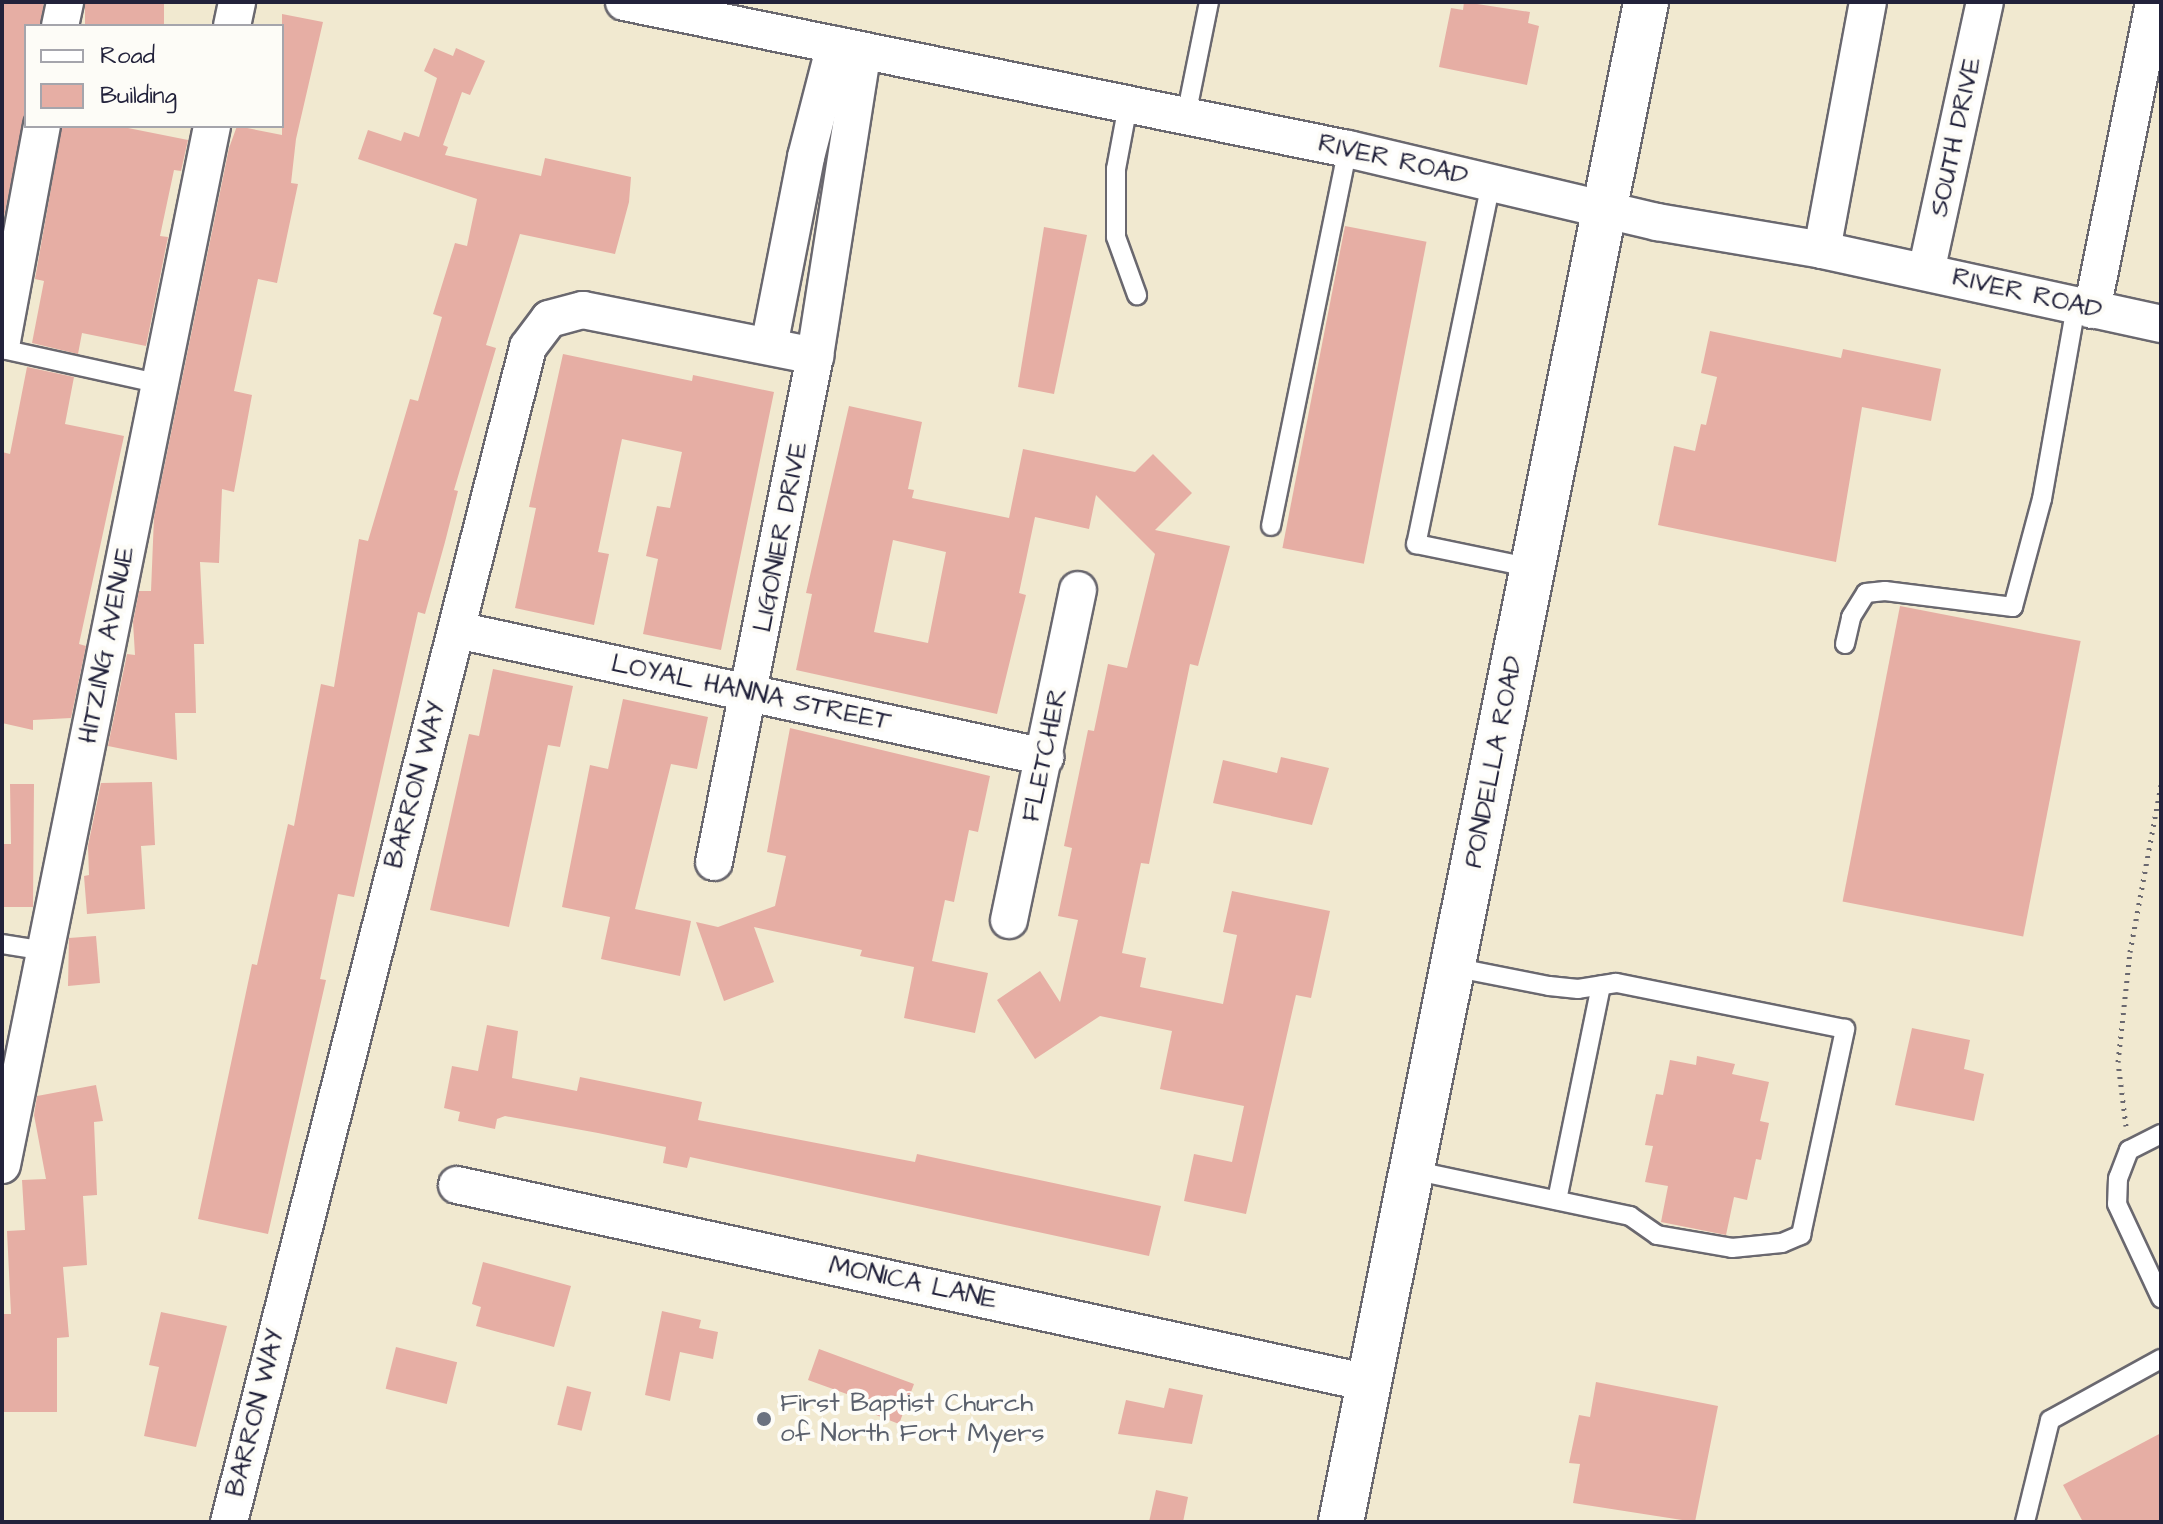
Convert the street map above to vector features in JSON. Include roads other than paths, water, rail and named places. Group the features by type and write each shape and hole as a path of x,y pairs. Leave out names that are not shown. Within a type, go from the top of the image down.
{"main road":[{"name":"PONDELLA ROAD","path":"1341,1522 1646,2"}],"street":[{"path":"60,24 65,2"},
{"path":"232,24 237,2"},
{"name":"RIVER ROAD","path":"624,2 708,10 849,48 1348,149 1605,210 1822,250 2161,324"},
{"path":"1822,250 1868,2"},
{"name":"SOUTH DRIVE","path":"1926,272 1985,2"},
{"path":"2084,308 2154,2"},
{"path":"769,346 797,204 849,48"},
{"name":"LIGONIER DRIVE","path":"714,862 815,356 838,211 849,48"},
{"path":"2,341 42,128"},
{"name":"HITZING AVENUE","path":"2,1165 156,383 212,128"},
{"path":"797,204 838,211"},
{"name":"BARRON WAY","path":"229,1522 528,347 549,319 583,310 815,356"},
{"name":"FLETCHER","path":"1009,920 1078,590"},
{"name":"LOYAL HANNA STREET","path":"457,630 1045,757"},
{"name":"MONICA LANE","path":"457,1185 1369,1383"}],"lane":[{"path":"1186,116 1209,2"},
{"path":"1128,105 1116,169 1116,237 1137,295"},
{"path":"1271,526 1348,149"},
{"path":"1491,183 1416,544 1533,568"},
{"path":"1845,644 1851,617 1866,593 1885,591 2013,607 2042,499 2084,308"},
{"path":"2,349 156,383"},
{"path":"2,944 45,951"},
{"path":"1412,1170 1630,1216 1657,1235 1732,1248 1801,1235 1845,1029 1616,983 1549,986 1452,967"},
{"path":"1557,1200 1601,985"},
{"path":"2161,1134 2129,1150 2118,1178 2117,1204 2161,1298"},
{"path":"2025,1522 2050,1420 2161,1359"}],"place":[{"name":"First Baptist Church of North Fort Myers","path":"764,1419"}]}
